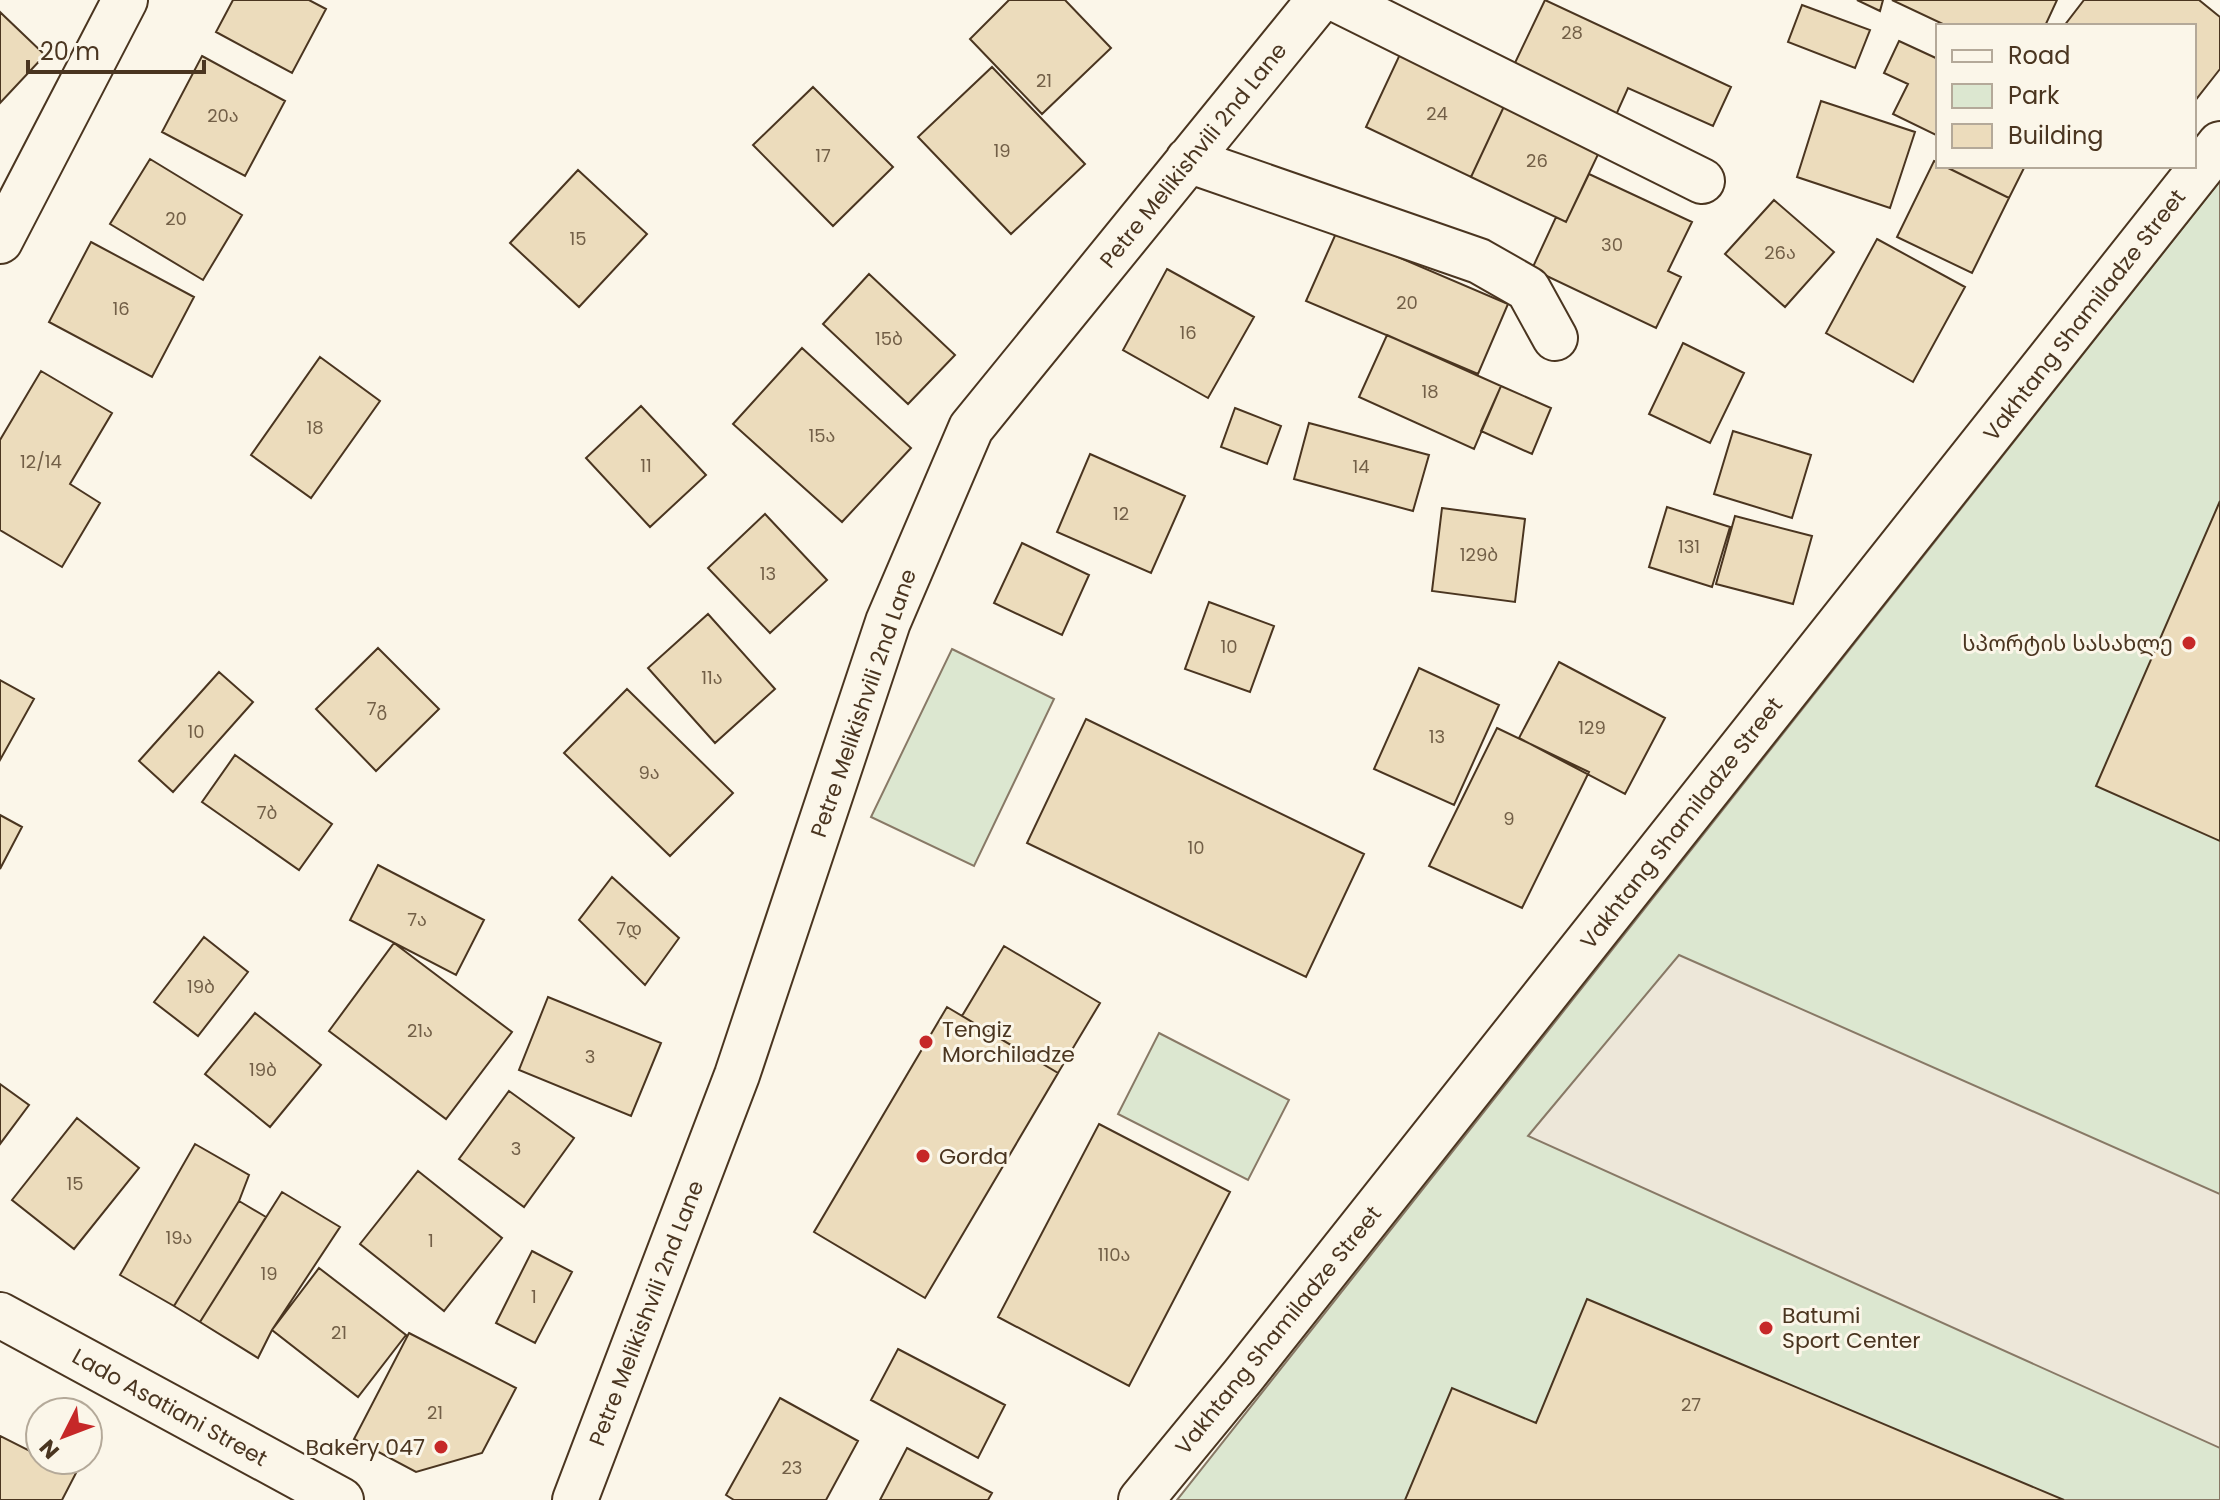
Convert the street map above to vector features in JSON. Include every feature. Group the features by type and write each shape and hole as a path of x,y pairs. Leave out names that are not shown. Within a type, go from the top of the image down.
{"street":[{"path":"0,241 125,0"},
{"name":"Petre Melikishvili 2nd Lane","path":"575,1500 737,1075 888,622 971,428 1319,0"},
{"path":"1338,0 1702,181"},
{"name":"Vakhtang Shamiladze Street","path":"1141,1500 1243,1376 2220,144"},
{"path":"1188,160 1479,261 1528,289 1555,338"},
{"name":"Lado Asatiani Street","path":"0,1315 341,1500"}],"green space":[{"path":"2220,181 2220,1500 1177,1500"},
{"path":"952,649 1054,699 974,866 871,817"},
{"path":"1159,1033 1289,1100 1248,1180 1118,1114"}],"shaded area":[{"path":"1679,955 2220,1194 2220,1448 1528,1136"}],"building":[{"path":"233,0 309,0 326,9 292,73 216,32"},
{"path":"1009,0 1065,0 1111,48 1042,114 970,39"},
{"path":"1545,0 1731,87 1713,126 1628,88 1616,115 1513,67"},
{"path":"1857,0 1883,0 1880,11"},
{"path":"1892,0 2057,0 2046,24 1943,24"},
{"path":"2084,0 2199,0 2220,17 2220,69 2196,99 2196,24 2066,24"},
{"path":"1802,5 1870,30 1855,68 1788,42"},
{"path":"0,12 45,55 0,103"},
{"path":"1899,41 1936,58 1936,135 1893,114 1908,84 1884,73"},
{"path":"1402,50 1507,100 1471,177 1366,127"},
{"path":"202,56 285,101 245,176 162,132"},
{"path":"992,67 1085,164 1011,234 918,137"},
{"path":"813,87 893,167 833,226 753,145"},
{"path":"1507,100 1602,146 1566,222 1471,177"},
{"path":"1821,101 1915,132 1890,208 1797,177"},
{"path":"150,159 242,215 203,280 110,224"},
{"path":"1934,161 1936,168 1948,168 2009,198 1972,273 1897,237"},
{"path":"1948,168 2024,168 2009,198"},
{"path":"578,170 647,234 579,307 510,243"},
{"path":"1589,174 1692,222 1668,271 1681,277 1656,328 1532,269 1556,217 1566,222"},
{"path":"1774,200 1834,252 1785,307 1725,254"},
{"path":"1337,231 1508,304 1478,374 1306,301"},
{"path":"1877,239 1965,287 1913,382 1826,333"},
{"path":"91,242 194,297 152,377 49,322"},
{"path":"1167,269 1254,317 1208,398 1123,350"},
{"path":"869,274 955,355 908,404 823,324"},
{"path":"1387,335 1501,386 1474,449 1359,397"},
{"path":"1683,343 1744,373 1710,443 1649,414"},
{"path":"802,348 911,448 842,522 733,424"},
{"path":"320,357 380,401 311,498 251,455"},
{"path":"41,371 112,413 70,484 100,503 62,567 0,530 0,440"},
{"path":"1501,386 1551,408 1532,454 1481,431"},
{"path":"641,406 706,475 650,527 586,458"},
{"path":"1235,408 1281,426 1267,464 1221,447"},
{"path":"1309,423 1429,455 1413,511 1294,479"},
{"path":"1733,431 1811,455 1792,518 1714,494"},
{"path":"1090,454 1185,496 1151,573 1057,532"},
{"name":"სპორტის სასახლე","path":"2220,501 2220,841 2096,786"},
{"path":"1667,507 1730,527 1712,587 1649,567"},
{"path":"1442,508 1525,519 1515,602 1432,591"},
{"path":"765,514 827,580 770,633 708,568"},
{"path":"1735,516 1812,536 1793,604 1716,584"},
{"path":"1022,543 1089,575 1062,635 994,603"},
{"path":"1209,602 1274,626 1250,692 1185,669"},
{"path":"708,614 775,689 715,743 648,668"},
{"path":"378,648 439,709 376,771 316,709"},
{"path":"1559,662 1665,718 1625,794 1519,738"},
{"path":"1419,668 1499,705 1454,805 1374,769"},
{"path":"219,672 253,702 173,792 139,761"},
{"path":"0,680 34,699 0,760"},
{"path":"627,689 733,793 670,856 564,753"},
{"path":"1086,719 1364,854 1306,977 1027,843"},
{"path":"1497,728 1589,772 1522,908 1429,866"},
{"path":"235,755 332,824 299,870 202,802"},
{"path":"0,815 22,827 0,869"},
{"path":"378,865 484,920 456,975 350,920"},
{"path":"612,877 679,938 645,985 579,920"},
{"path":"204,937 248,972 198,1036 154,1002"},
{"path":"394,943 512,1032 446,1119 329,1031"},
{"path":"1004,946 1100,1003 1058,1073 962,1016"},
{"path":"548,997 661,1043 631,1116 519,1070"},
{"path":"947,1007 1058,1073 925,1298 814,1232"},
{"path":"255,1013 321,1065 270,1127 205,1074"},
{"path":"0,1084 29,1105 0,1144"},
{"path":"509,1091 574,1138 524,1207 459,1159"},
{"path":"77,1118 139,1168 74,1249 12,1200"},
{"path":"1099,1124 1230,1192 1129,1386 998,1317"},
{"path":"195,1144 249,1175 239,1201 174,1306 120,1275"},
{"path":"418,1171 502,1238 444,1311 360,1244"},
{"path":"282,1192 340,1227 272,1330 258,1358 200,1322"},
{"path":"239,1201 266,1217 200,1322 174,1306"},
{"path":"532,1251 572,1272 535,1343 496,1323"},
{"path":"319,1268 406,1335 358,1397 272,1330"},
{"path":"1587,1299 2064,1500 1405,1500 1452,1388 1536,1423"},
{"path":"409,1333 516,1388 482,1453 416,1472 354,1439"},
{"path":"898,1349 1005,1405 978,1458 871,1400"},
{"path":"780,1398 858,1441 826,1500 734,1500 726,1495"},
{"path":"0,1436 24,1448 24,1476 74,1476 62,1500 0,1500"},
{"path":"907,1448 992,1493 988,1500 880,1500"}],"place":[{"name":"სპორტის სასახლე","path":"2189,643"},
{"name":"Tengiz Morchiladze","path":"926,1042"},
{"name":"Gorda","path":"923,1156"},
{"name":"Batumi Sport Center","path":"1766,1328"},
{"name":"Bakery 047","path":"441,1447"}]}
